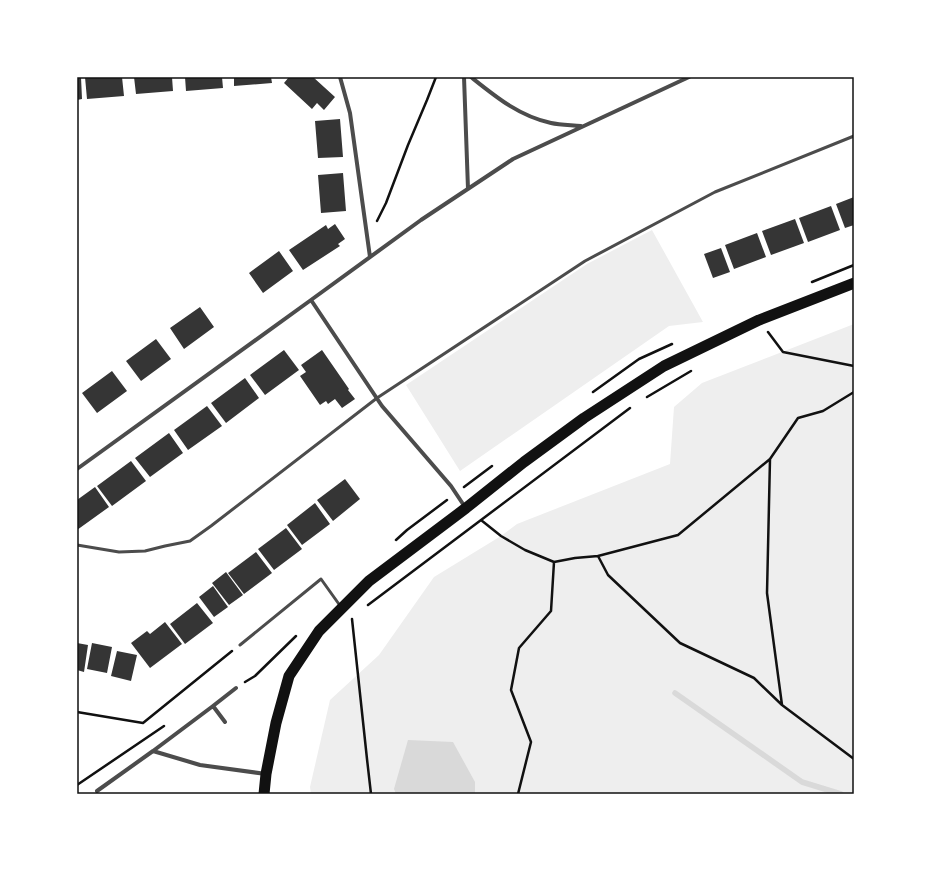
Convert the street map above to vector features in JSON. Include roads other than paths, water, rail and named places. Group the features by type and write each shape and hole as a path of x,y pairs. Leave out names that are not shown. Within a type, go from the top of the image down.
{"highway":[{"path":"265,791 266,774 276,723 289,676 319,631 370,581 524,462 578,423 664,366 759,320 854,283"}],"street":[{"path":"340,77 350,113 370,257"},
{"path":"464,77 468,189"},
{"path":"471,77 502,102 518,111 551,123 582,126"},
{"path":"77,469 421,220 513,159 689,77"},
{"path":"311,300 382,406 451,486 466,508"},
{"path":"97,791 153,751 236,688"},
{"path":"212,706 225,722"},
{"path":"153,751 200,765 266,774"}],"lane":[{"path":"77,545 119,552 145,552 190,541 377,398 585,261 715,192 854,136"},
{"path":"240,645 322,579 342,608"}],"waterway":[{"path":"675,693 802,782 841,794"}]}
